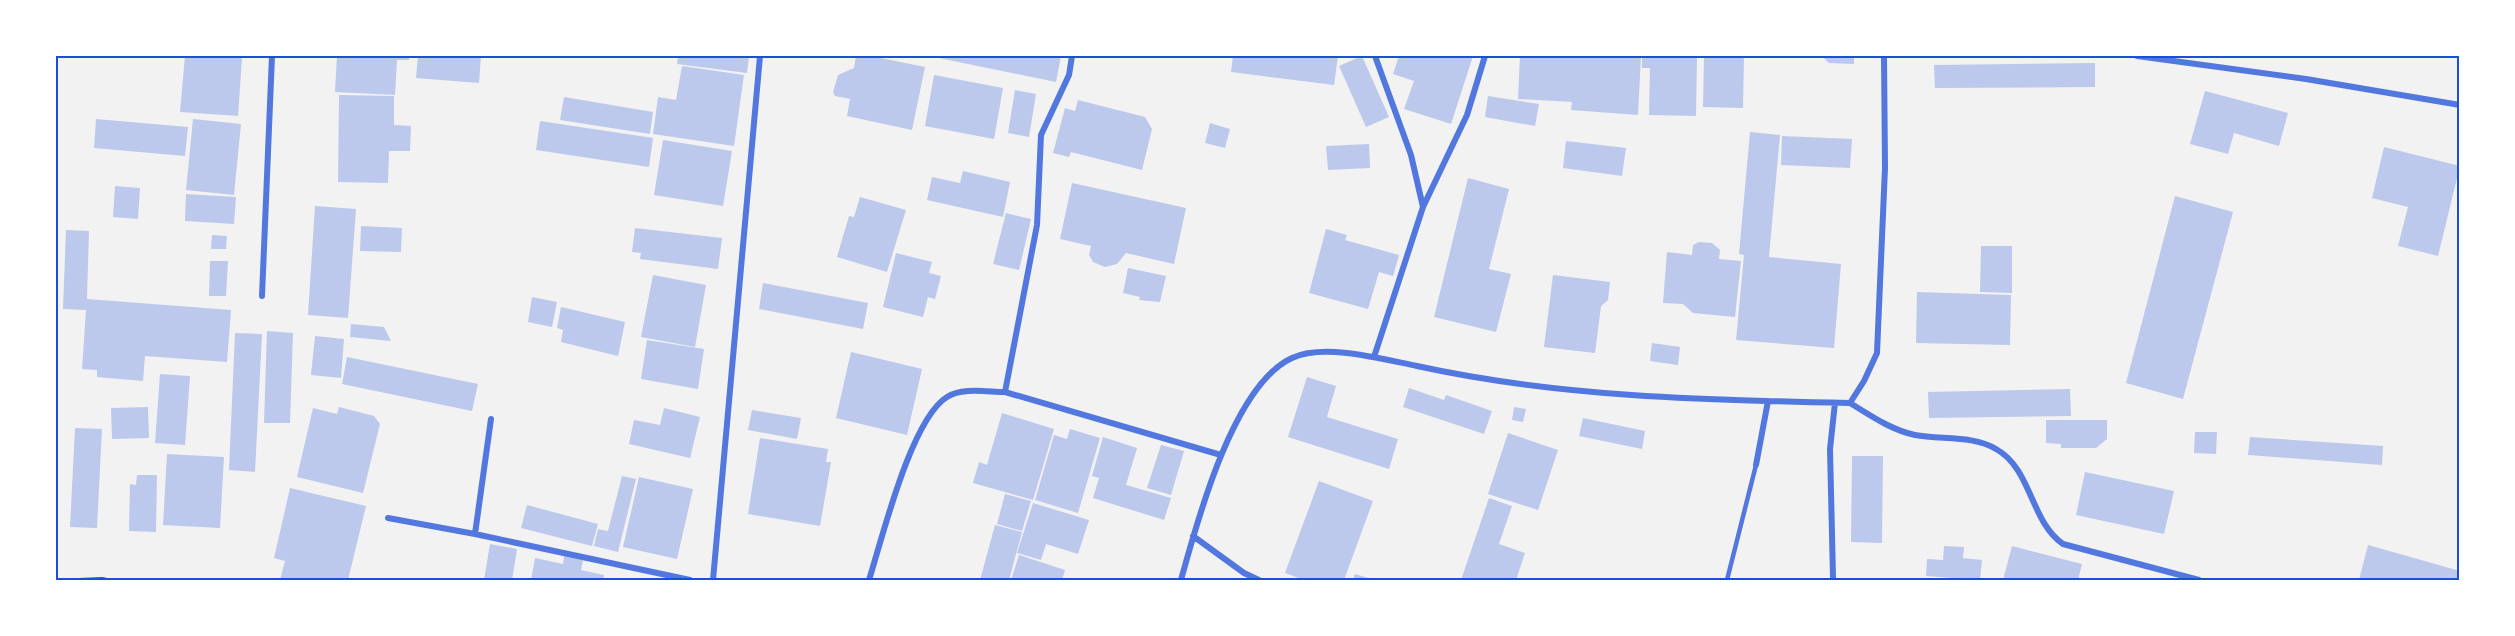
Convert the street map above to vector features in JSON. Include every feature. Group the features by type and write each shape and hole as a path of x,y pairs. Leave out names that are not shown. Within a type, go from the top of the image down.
{"street":[{"path":"262,296 272,56"},
{"path":"713,580 760,56"},
{"path":"1005,392 1037,225 1041,135 1069,75 1072,56"},
{"path":"1375,56 1411,155 1424,207"},
{"path":"1374,357 1406,267 1424,207 1467,116 1485,56"},
{"path":"1850,403 1864,381 1877,353 1885,168 1884,56"},
{"path":"2137,56 2306,79 2460,105"},
{"path":"1181,580 1193,536 1221,455 1249,401 1269,376 1291,358 1316,352 1374,357 1449,373 1534,387 1705,399 1850,403 1897,430 1915,435 1973,441 1996,448 2014,463 2052,536 2063,544 2199,580"},
{"path":"869,580 908,461 927,420 947,396 970,391 1005,392 1221,455"},
{"path":"1756,465 1768,401"},
{"path":"1833,577 1830,449 1835,403"},
{"path":"475,534 491,419"},
{"path":"388,518 475,534 690,580"},
{"path":"1193,536 1244,573 1259,580"}],"lane":[{"path":"1727,580 1756,465"}],"path":[{"path":"79,580 107,580"}],"building":[{"path":"185,56 242,58 238,116 180,112"},
{"path":"337,56 410,56 409,60 397,60 395,95 335,92"},
{"path":"418,56 481,56 479,83 416,78"},
{"path":"678,56 749,56 747,73 677,64"},
{"path":"856,56 871,56 925,67 912,130 847,116 850,99 835,96 833,92 838,75 854,68"},
{"path":"929,56 1061,56 1056,82"},
{"path":"1233,56 1338,56 1334,85 1231,72"},
{"path":"1362,56 1389,117 1366,127 1339,66"},
{"path":"1399,56 1473,56 1451,124 1404,109 1414,81 1393,74"},
{"path":"1520,56 1641,56 1638,115 1571,110 1572,102 1518,99"},
{"path":"1642,56 1697,56 1696,116 1649,115 1650,68 1642,68"},
{"path":"1704,56 1744,56 1743,108 1703,107"},
{"path":"1822,56 1854,56 1854,64 1829,63"},
{"path":"2095,63 2095,87 1935,88 1934,65"},
{"path":"682,66 744,75 734,146 653,134 658,97 676,100"},
{"path":"934,75 1003,88 994,139 925,126"},
{"path":"1015,90 1036,94 1029,137 1008,133"},
{"path":"2205,91 2288,113 2279,146 2234,133 2228,154 2190,144"},
{"path":"339,95 394,96 394,125 411,126 410,151 389,151 388,183 338,182"},
{"path":"1488,96 1539,104 1535,126 1485,117"},
{"path":"564,97 653,112 650,134 560,120"},
{"path":"1078,100 1145,117 1152,129 1142,170 1071,152 1069,157 1053,153 1065,108 1075,111"},
{"path":"96,119 188,127 185,156 94,148"},
{"path":"193,119 241,124 234,195 186,190"},
{"path":"540,121 653,138 649,167 536,150"},
{"path":"1210,123 1230,129 1225,148 1205,143"},
{"path":"1750,132 1780,135 1769,257 1841,264 1834,348 1736,340 1744,255 1739,254"},
{"path":"1782,136 1852,139 1850,168 1781,165"},
{"path":"663,140 732,151 723,206 654,195"},
{"path":"1566,141 1626,148 1622,176 1563,168"},
{"path":"1369,144 1370,168 1328,170 1326,146"},
{"path":"2384,147 2460,166 2438,256 2398,246 2408,207 2372,198"},
{"path":"963,171 1010,182 1003,217 927,200 932,177 960,183"},
{"path":"1468,178 1509,189 1489,269 1511,274 1496,332 1434,317"},
{"path":"1072,183 1186,208 1174,264 1126,253 1117,264 1105,267 1093,262 1089,255 1091,246 1060,239"},
{"path":"115,186 140,188 138,219 113,217"},
{"path":"186,194 236,197 234,224 185,221"},
{"path":"2175,196 2233,212 2183,399 2126,383"},
{"path":"860,197 906,210 887,272 837,257 849,216 854,217"},
{"path":"315,206 356,209 348,318 308,315"},
{"path":"1006,213 1031,219 1019,270 993,264"},
{"path":"361,226 402,228 401,252 360,251"},
{"path":"635,228 722,238 718,269 640,259 641,253 632,252"},
{"path":"1326,229 1347,235 1345,240 1399,255 1393,276 1379,272 1368,309 1309,293"},
{"path":"66,230 89,231 87,299 231,310 227,362 145,356 143,381 97,377 97,370 82,369 86,310 63,309"},
{"path":"212,235 227,236 226,249 211,249"},
{"path":"1699,242 1712,243 1720,250 1719,259 1741,261 1735,317 1693,313 1683,304 1663,303 1667,252 1692,255 1693,245"},
{"path":"1981,246 2012,246 2012,293 1980,292"},
{"path":"896,253 932,262 929,273 941,276 935,299 928,297 923,317 883,307"},
{"path":"210,261 228,261 226,296 209,296"},
{"path":"1128,268 1166,276 1160,302 1139,300 1140,297 1123,293"},
{"path":"653,275 706,285 695,347 641,337"},
{"path":"1553,275 1610,282 1608,300 1601,306 1595,353 1544,347"},
{"path":"763,283 868,303 863,329 759,309"},
{"path":"1917,292 2011,295 2010,345 1916,343"},
{"path":"532,297 557,302 552,327 528,322"},
{"path":"561,307 625,322 618,356 561,342 563,330 557,328"},
{"path":"351,324 384,327 391,341 350,337"},
{"path":"267,331 293,333 290,423 264,423"},
{"path":"235,333 262,334 255,472 229,470"},
{"path":"315,336 344,339 341,378 311,375"},
{"path":"647,340 704,349 698,389 641,379"},
{"path":"1652,343 1680,347 1678,365 1650,361"},
{"path":"851,352 922,369 907,435 836,418"},
{"path":"347,357 478,384 472,411 342,384"},
{"path":"160,374 190,376 185,445 155,443"},
{"path":"1307,377 1336,386 1327,417 1398,439 1389,469 1288,437"},
{"path":"1409,388 1444,400 1446,395 1492,411 1484,434 1403,407"},
{"path":"2070,389 2071,416 1929,418 1928,392"},
{"path":"148,407 149,438 112,439 111,408"},
{"path":"339,407 374,416 380,424 363,493 297,477 313,408 337,414"},
{"path":"1514,407 1526,409 1523,422 1512,420"},
{"path":"664,408 700,417 690,458 629,444 634,420 660,425"},
{"path":"752,410 801,418 797,439 748,430"},
{"path":"1002,413 1054,429 1033,500 973,483 979,462 987,465"},
{"path":"1583,418 1645,431 1642,449 1579,436"},
{"path":"2046,420 2107,420 2107,439 2096,448 2061,448 2061,444 2046,443"},
{"path":"75,428 102,429 97,528 70,527"},
{"path":"1070,429 1100,438 1078,513 1035,500 1054,435 1067,439"},
{"path":"2195,432 2217,432 2216,454 2194,453"},
{"path":"1508,433 1558,450 1538,510 1488,494"},
{"path":"1103,437 1137,448 1126,485 1171,498 1164,520 1093,498 1099,478 1092,476"},
{"path":"2250,437 2383,446 2382,465 2248,455"},
{"path":"760,438 828,449 826,462 831,462 820,526 748,514"},
{"path":"1161,445 1184,451 1171,495 1147,488"},
{"path":"167,454 224,457 220,528 163,525"},
{"path":"1852,456 1883,456 1882,543 1851,542"},
{"path":"2085,472 2174,491 2164,534 2076,515"},
{"path":"137,475 157,475 156,532 129,531 130,484 136,485"},
{"path":"622,476 636,479 618,552 594,546 598,529 608,531"},
{"path":"639,477 693,489 677,559 623,547"},
{"path":"1319,481 1373,501 1344,580 1304,580 1285,573"},
{"path":"290,488 366,506 348,580 280,580 285,561 274,558"},
{"path":"1005,494 1031,501 1022,531 997,524"},
{"path":"1489,498 1512,506 1499,544 1525,553 1516,580 1461,580"},
{"path":"1033,503 1089,520 1078,554 1046,544 1041,560 1017,553"},
{"path":"527,505 598,524 592,546 521,528"},
{"path":"995,525 1022,532 1009,580 980,580"},
{"path":"490,544 517,549 512,580 484,580"},
{"path":"2368,545 2460,571 2460,580 2359,580"},
{"path":"1944,546 1964,547 1963,558 1982,560 1980,580 1926,576 1927,559 1943,560"},
{"path":"2012,546 2082,564 2078,580 2003,580"},
{"path":"1019,555 1065,570 1062,580 1011,580"},
{"path":"564,556 583,560 581,570 604,575 603,580 531,580 535,558 563,564"},
{"path":"1355,574 1375,580 1353,580"}]}
